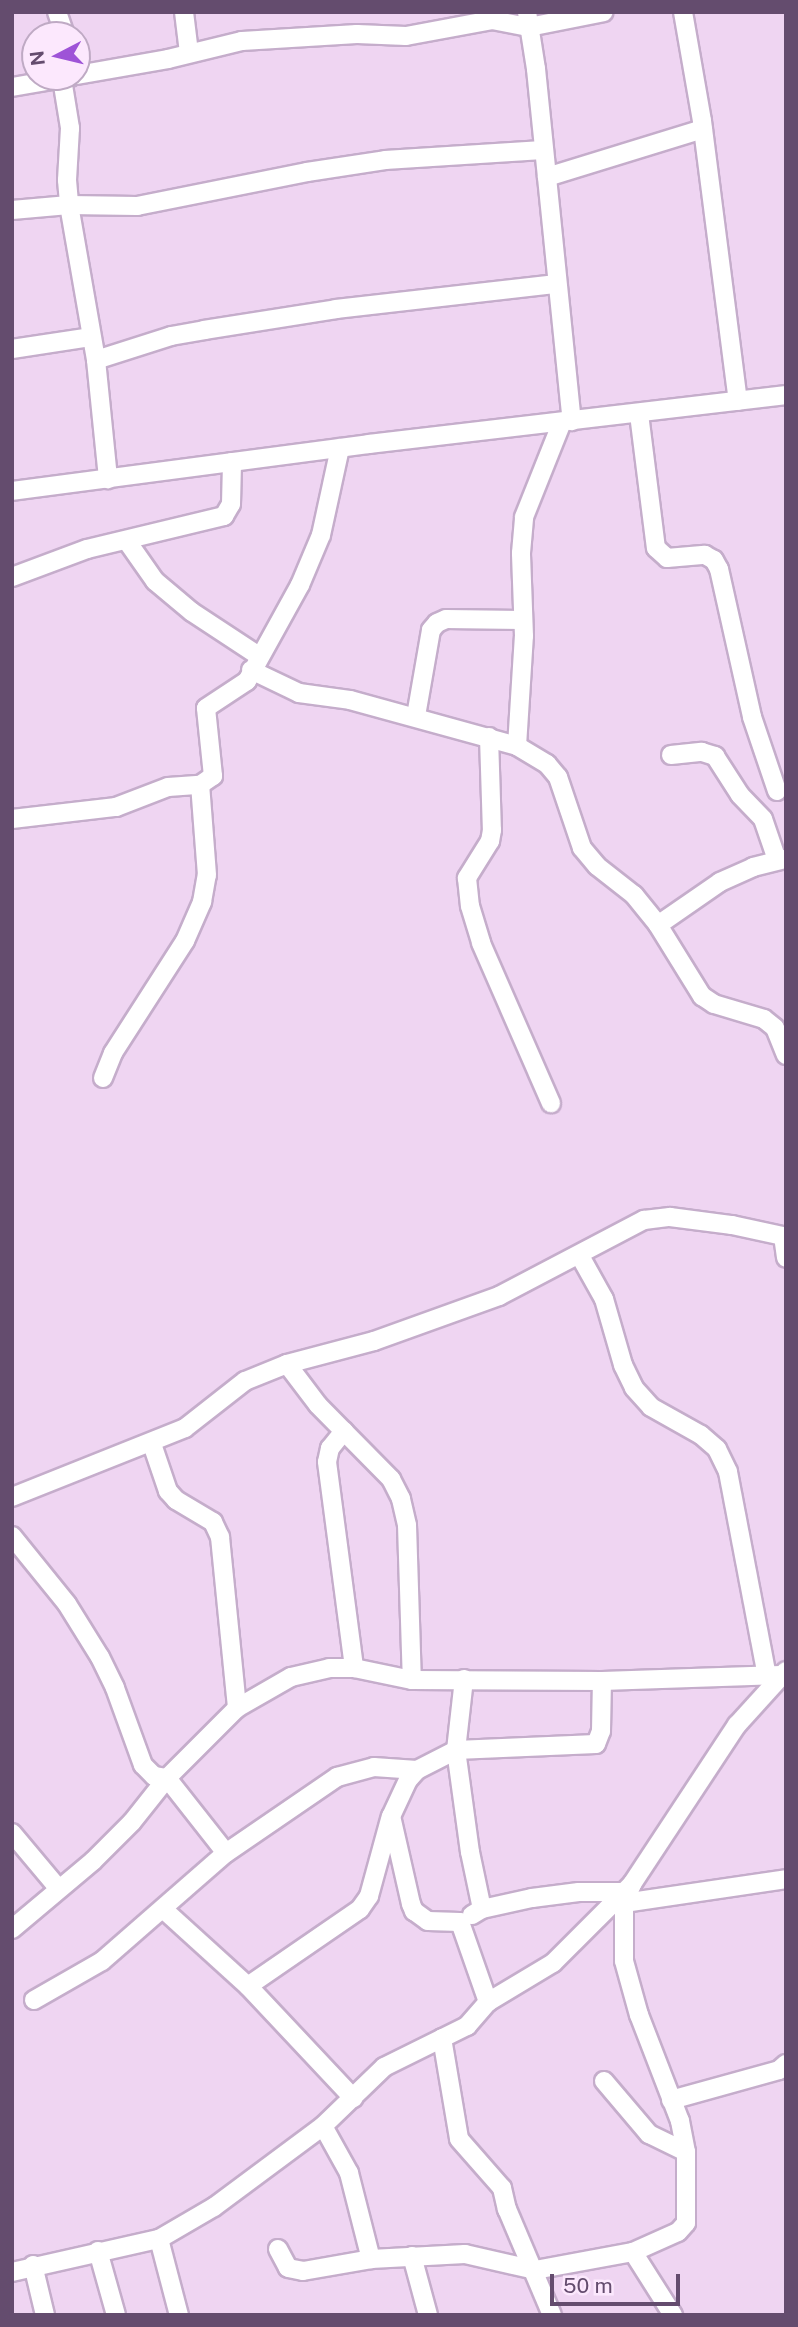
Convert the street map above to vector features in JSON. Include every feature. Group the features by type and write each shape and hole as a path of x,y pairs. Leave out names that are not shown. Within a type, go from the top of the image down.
{"street":[{"path":"184,12 189,53"},
{"path":"91,71 250,40 357,34 406,36 431,33 478,21 528,20 604,12"},
{"path":"683,12 703,129 738,401"},
{"path":"517,746 524,647 524,517 567,422 547,177 528,20"},
{"path":"72,91 66,180 90,337 96,360 108,479"},
{"path":"547,177 703,129"},
{"path":"12,209 69,205 137,205 385,160 543,150"},
{"path":"96,360 171,336 204,330 336,309 557,284"},
{"path":"12,349 90,337"},
{"path":"12,491 340,448 786,395"},
{"path":"639,414 656,548 667,558 705,555 714,560 719,569 752,717 781,790 746,800"},
{"path":"12,819 116,807 157,790 200,785 210,781 213,776 206,708 215,699 241,688 247,681 300,584 321,535 340,448"},
{"path":"12,577 87,549 224,516 232,504 232,462"},
{"path":"127,541 155,581 173,597 255,663 299,693 350,700 416,716 517,746 547,764 558,777 582,848 597,866 634,895 658,925 702,996 714,1004 764,1020 775,1028 786,1055"},
{"path":"416,716 431,630 437,623 446,619 522,620"},
{"path":"489,737 492,830 490,841 467,878 470,906 486,956 551,1103"},
{"path":"658,925 720,881 782,860 763,819 715,756 702,752 671,755"},
{"path":"103,1078 113,1053 186,942 202,902 207,875 200,785"},
{"path":"12,1497 186,1429 245,1381 287,1364 374,1341 499,1296 580,1256 644,1220 670,1217 732,1225 784,1236 786,1258"},
{"path":"580,1256 604,1299 623,1365 635,1388 652,1407 701,1435 717,1449 728,1472 778,1674"},
{"path":"287,1364 318,1405 391,1479 401,1499 407,1525 412,1680"},
{"path":"344,1431 330,1448 327,1462 340,1580 354,1668"},
{"path":"152,1444 168,1491 176,1500 214,1522 220,1537 237,1708"},
{"path":"12,1536 67,1604 100,1657 115,1688 143,1765 154,1776 167,1778 226,1853"},
{"path":"12,1929 132,1822 167,1778 237,1708 291,1677 329,1668 354,1668 412,1680 602,1681 778,1674"},
{"path":"12,2272 33,2265 159,2239 214,2207 323,2126 384,2067 467,2025 488,2002 553,1963 626,1893 704,1771 778,1674"},
{"path":"464,1679 456,1750 470,1852 482,1909"},
{"path":"248,1986 360,1909 369,1896 391,1816 408,1780 417,1770 456,1750 596,1744 601,1731 602,1681"},
{"path":"34,2000 102,1961 226,1853 337,1777 374,1767 417,1770"},
{"path":"391,1816 414,1911 428,1921 460,1922 482,1909 532,1898 579,1892 626,1893 786,1879"},
{"path":"12,1833 59,1889"},
{"path":"278,2249 288,2268 303,2272 371,2259 465,2254 535,2270 633,2252 678,2232 686,2223 686,2152 671,2099 639,2015 624,1961 626,1893"},
{"path":"163,1909 248,1986 353,2098"},
{"path":"460,1922 488,2002"},
{"path":"442,2038 459,2139 502,2188 507,2208 552,2315"},
{"path":"671,2099 779,2070 786,2064"},
{"path":"604,2081 649,2134 686,2152"},
{"path":"323,2126 349,2173 371,2259"},
{"path":"159,2239 178,2315"},
{"path":"98,2251 116,2315"},
{"path":"633,2252 673,2315"},
{"path":"412,2256 428,2315"},
{"path":"33,2265 46,2315"}],"shaded area":[{"path":"12,12 786,12 786,2315 12,2315"}]}
